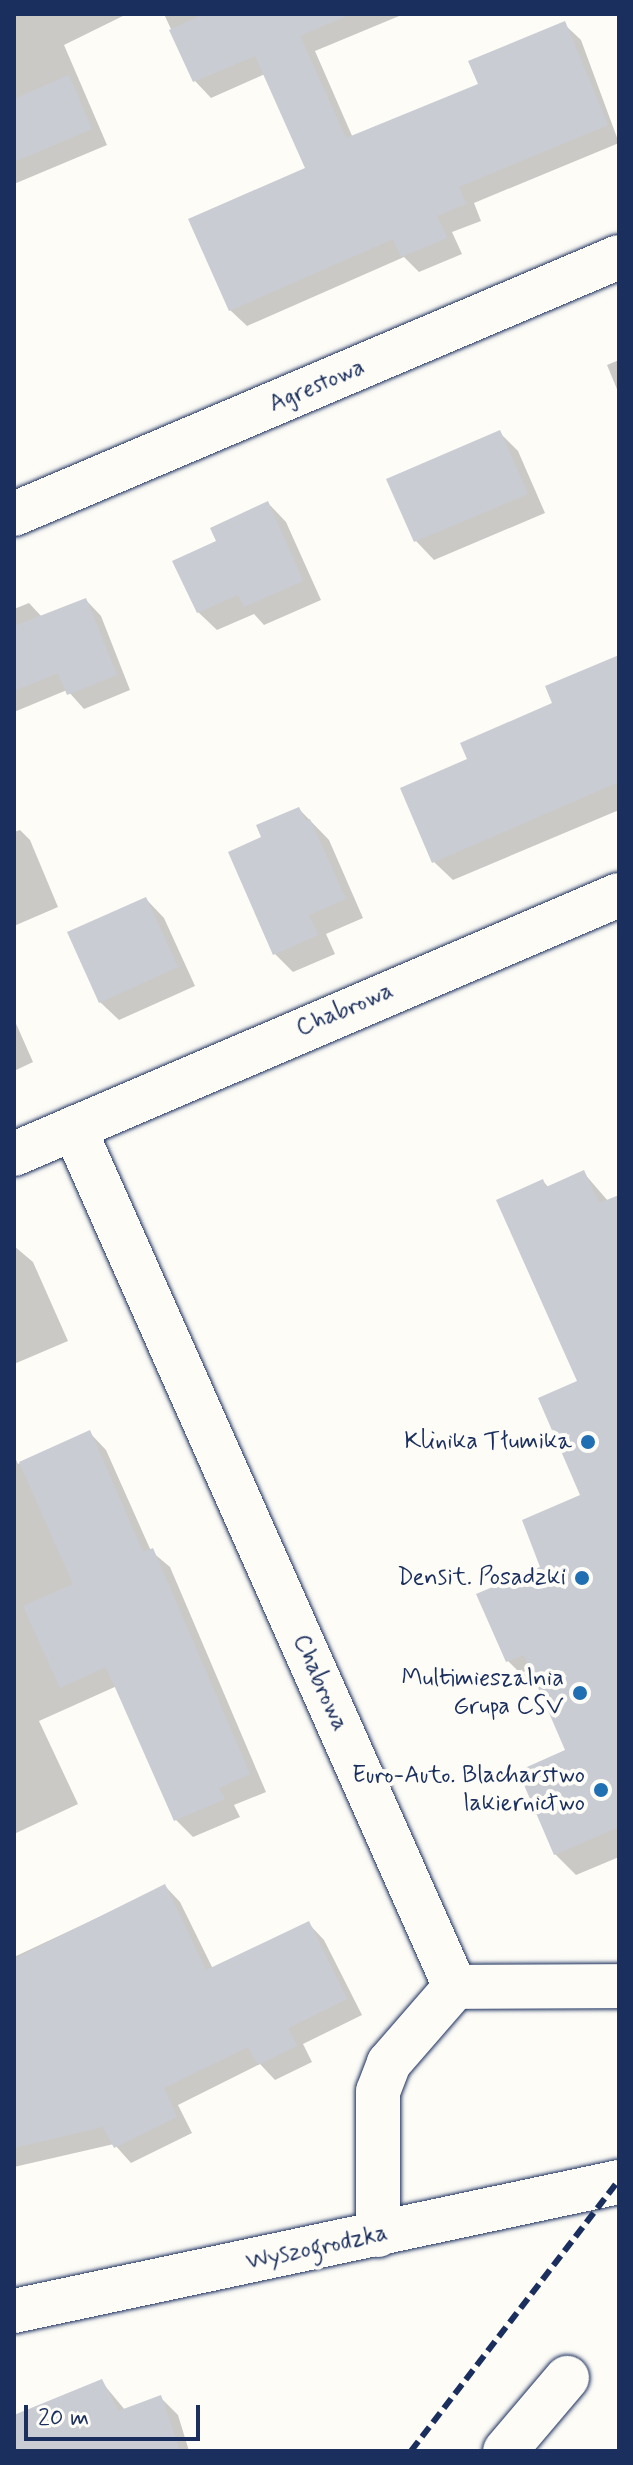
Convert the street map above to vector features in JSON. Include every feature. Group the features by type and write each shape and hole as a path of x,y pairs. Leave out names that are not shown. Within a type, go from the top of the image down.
{"street":[{"name":"Agrestowa","path":"14,514 619,257"},
{"name":"Chabrowa","path":"14,1154 619,895"},
{"name":"Chabrowa","path":"74,1128 455,1987"},
{"path":"378,2235 378,2091 389,2063 455,1987 619,1986"},
{"name":"Wyszogrodzka","path":"14,2311 619,2182"},
{"path":"505,2451 567,2378"}],"building":[{"path":"204,14 351,14 300,36 346,138 478,84 468,61 565,21 608,125 459,187 466,204 437,216 447,238 401,257 393,239 229,311 188,219 305,168 255,56 193,82 169,30"},
{"path":"69,75 92,129 14,162 14,99"},
{"path":"500,430 528,494 414,542 386,479"},
{"path":"268,501 303,581 244,607 238,595 197,613 172,561 216,541 210,528"},
{"path":"86,598 117,675 67,695 58,673 14,691 14,626"},
{"path":"619,655 619,782 432,863 400,788 467,759 460,743 552,703 545,686"},
{"path":"299,807 306,821 310,819 346,899 309,915 318,935 273,955 228,852 261,837 256,825"},
{"path":"146,897 178,967 99,1003 67,932"},
{"path":"584,1170 599,1203 619,1195 619,1827 554,1855 518,1771 565,1750 524,1655 506,1662 476,1594 540,1567 522,1520 580,1495 538,1398 577,1381 496,1200 543,1179 546,1187"},
{"path":"90,1430 143,1552 153,1548 250,1774 219,1788 225,1799 174,1821 106,1667 60,1688 23,1606 73,1584 19,1462"},
{"path":"165,1884 206,1970 309,1921 347,1999 288,2028 297,2046 258,2065 248,2047 164,2088 177,2117 114,2148 103,2127 14,2148 14,1959"},
{"path":"102,2379 118,2411 161,2395 180,2451 14,2451 14,2415"}],"railway":[{"path":"411,2451 619,2180"}],"place":[{"name":"Klinika Tłumika","path":"588,1442"},
{"name":"Densit. Posadzki","path":"582,1578"},
{"name":"Multimieszalnia Grupa CSV","path":"580,1693"},
{"name":"Euro-Auto. Blacharstwo lakiernictwo","path":"601,1790"}]}
